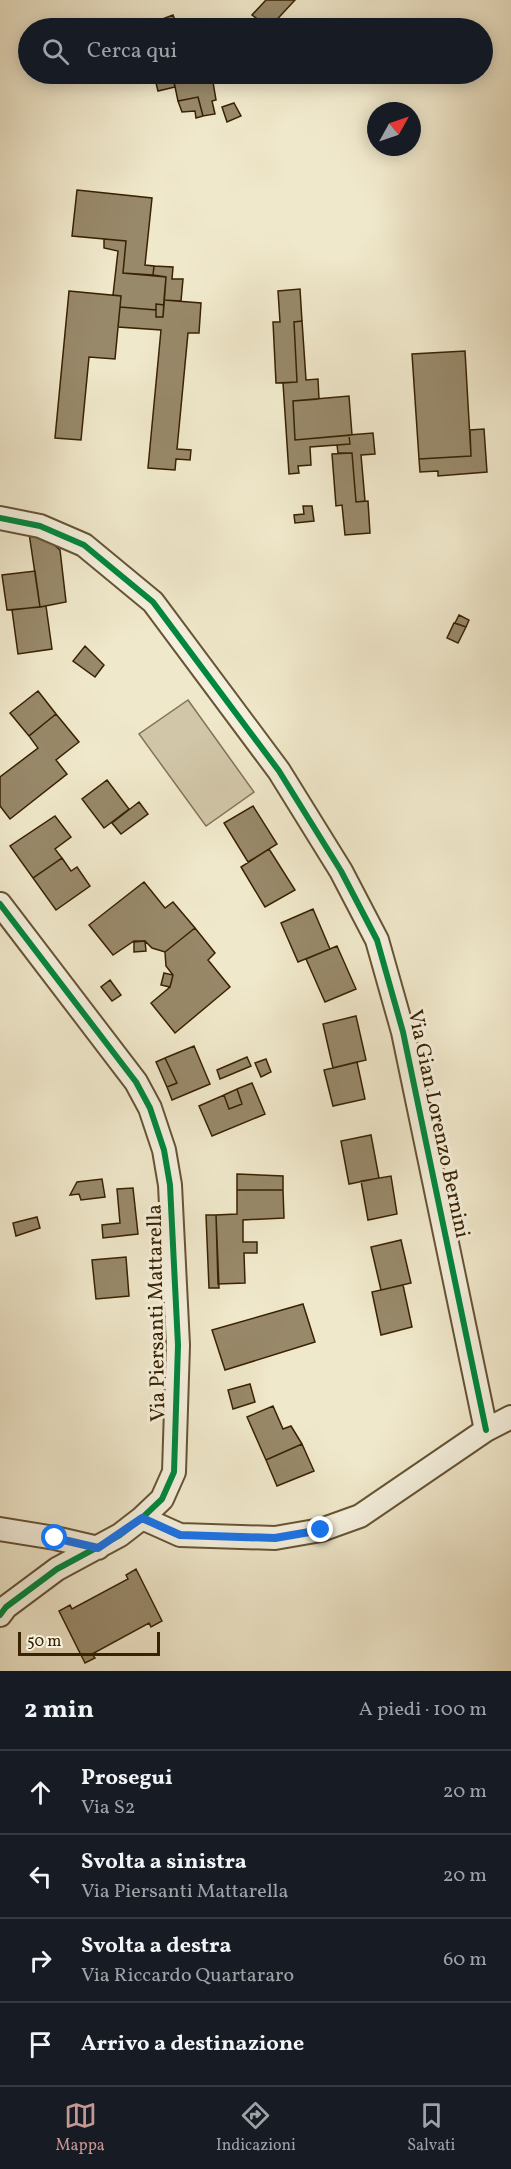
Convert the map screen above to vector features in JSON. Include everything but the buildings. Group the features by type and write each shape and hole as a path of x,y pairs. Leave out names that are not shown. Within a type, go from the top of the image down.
{"street":[{"name":"Via Gian Lorenzo Bernini","path":"0,518 40,526 77,542 153,602 279,771 341,871 377,940 403,1032 486,1430"},
{"name":"Via Piersanti Mattarella","path":"0,904 136,1082 150,1108 164,1150 174,1226 177,1304 176,1447 174,1472 162,1498 142,1518 98,1548 57,1569 6,1607 0,1615"},
{"path":"142,1518 180,1535 275,1538 321,1530 360,1515 486,1430 511,1417"},
{"path":"0,1529 98,1548"}],"shaded area":[{"path":"188,700 254,792 206,826 139,734"}],"cycle path":[{"path":"0,518 40,526 84,545 153,602 279,771 341,871 377,940 403,1032 486,1430"},
{"path":"0,904 136,1082 150,1108 164,1150 170,1185 178,1345 174,1472 162,1499 120,1535 57,1569 6,1607 0,1615"}],"route":[{"path":"55,1538 98,1548 142,1518 180,1535 275,1538 321,1530"}]}
